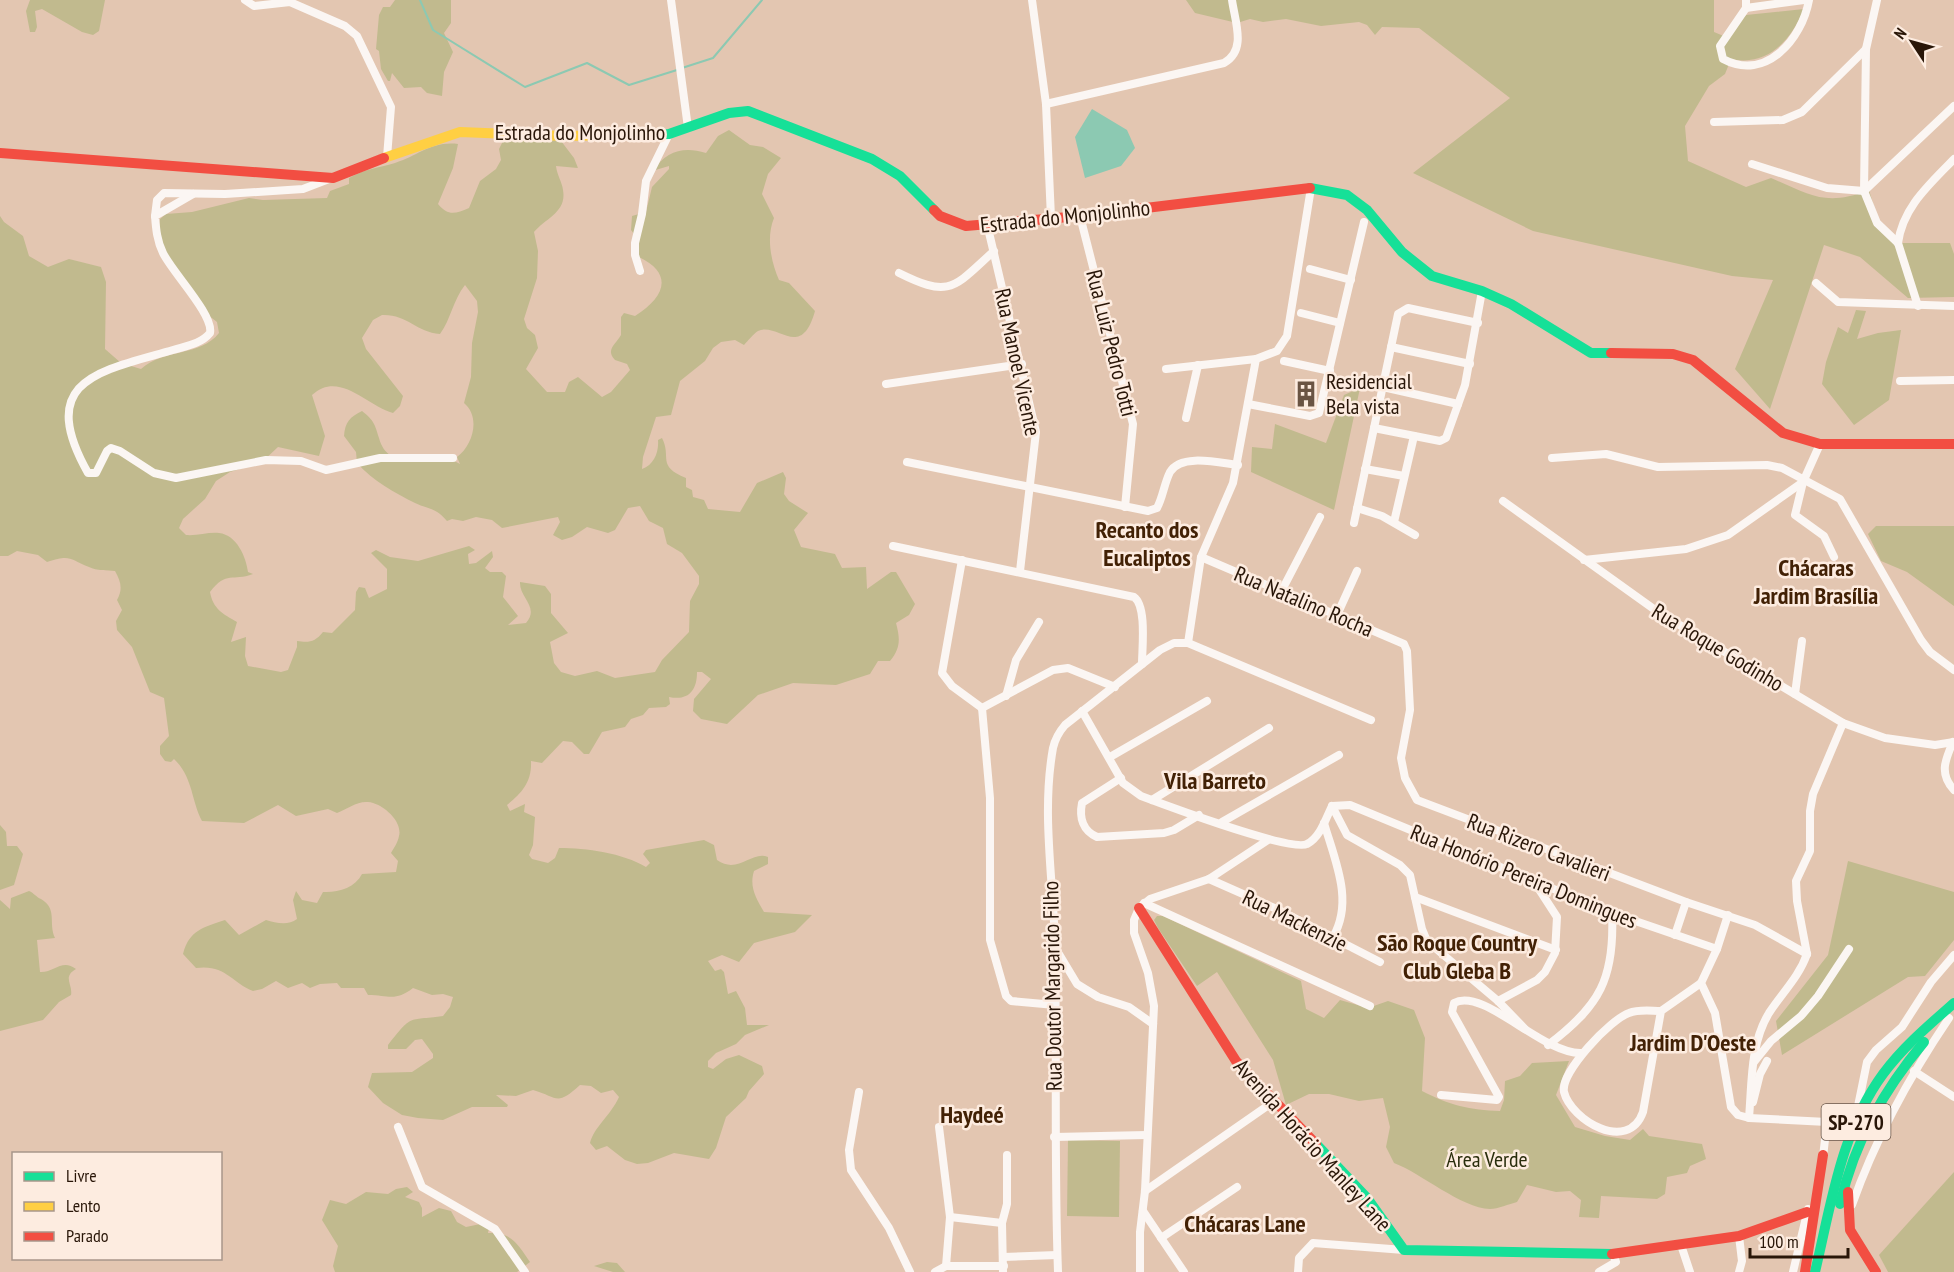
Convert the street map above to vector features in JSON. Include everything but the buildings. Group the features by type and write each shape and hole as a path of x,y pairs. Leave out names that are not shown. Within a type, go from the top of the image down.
{"main road":[{"name":"Estrada do Monjolinho","path":"0,153 333,178 460,132 564,136 669,134 729,113 747,111 872,159 900,176 947,220 966,226 1080,216 1311,188 1347,195 1367,210 1402,252 1432,276 1482,291 1523,310 1591,353 1673,354 1693,360 1768,422 1783,433 1803,441 1820,444 1954,444"},
{"name":"Avenida Horácio Manley Lane","path":"1142,905 1236,1061 1366,1198 1404,1250 1615,1258 1738,1236 1762,1230 1807,1212"},
{"name":"SP-270","path":"1815,1272 1842,1159 1860,1110 1890,1066 1922,1031 1954,1003"},
{"name":"SP-270","path":"1824,1272 1850,1170 1864,1129 1885,1089 1926,1040 1952,1016"},
{"path":"1827,1122 1845,1119 1860,1110"},
{"path":"1805,1272 1823,1155"},
{"path":"1850,1170 1848,1218 1856,1240 1876,1272"}],"street":[{"path":"245,0 258,6 290,2 345,26 357,36 391,107 387,157"},
{"path":"671,0 688,128"},
{"path":"1032,0 1046,104 1051,218"},
{"path":"1046,104 1224,63 1232,59 1238,45 1232,0"},
{"path":"1804,0 1746,4 1720,46 1723,59 1742,66 1764,62 1785,49 1800,29 1809,0"},
{"path":"1877,0 1866,49 1864,191 1877,223 1898,243"},
{"path":"1714,122 1783,120 1797,115 1866,49"},
{"path":"1752,164 1827,188 1864,191 1954,106"},
{"path":"640,271 635,255 635,243 642,214 646,181 669,134"},
{"path":"1918,306 1898,243 1901,224 1922,192 1954,159"},
{"path":"333,178 303,189 225,194 169,192 160,195 155,216 157,236 162,252 179,280 209,319 211,328 201,340 108,368 81,384 71,400 69,420 88,473 96,473 111,448 165,477 187,476 266,460 301,461 326,470 380,458 453,458"},
{"path":"1166,369 1256,359 1277,351 1287,336 1311,188"},
{"path":"155,216 193,194"},
{"name":"Rua Luiz Pedro Totti","path":"1080,216 1133,424 1134,438 1125,507"},
{"path":"1248,404 1313,416 1321,410 1364,222"},
{"name":"Rua Manoel Vicente","path":"987,224 1022,364 1036,432 1020,572"},
{"path":"899,273 930,287 947,288 960,281 994,251"},
{"path":"1310,269 1351,280"},
{"path":"1816,283 1838,302 1954,306"},
{"path":"1374,428 1440,441 1444,439 1470,364 1482,291"},
{"path":"1354,523 1398,314 1404,309 1478,323"},
{"path":"1301,313 1340,323"},
{"path":"1391,347 1470,364"},
{"path":"1256,359 1238,465 1201,557 1188,643 1371,720"},
{"path":"1284,361 1330,371"},
{"path":"886,384 1022,364"},
{"path":"1186,418 1198,365"},
{"path":"1900,381 1954,380"},
{"path":"1383,387 1458,404"},
{"path":"1394,522 1414,436"},
{"path":"1820,444 1804,480 1795,515 1824,536 1834,557"},
{"path":"1552,458 1606,454 1658,467 1767,465 1782,468 1840,500 1921,640 1930,652 1954,670"},
{"path":"907,462 1148,512 1157,508 1172,470 1183,463 1238,465"},
{"path":"1365,469 1404,476"},
{"path":"1584,560 1643,556 1716,541 1741,528 1804,480"},
{"name":"Rua Roque Godinho","path":"1503,501 1658,612 1843,723 1885,738 1926,744 1954,742"},
{"path":"1357,508 1394,522 1415,535"},
{"path":"1281,592 1320,517"},
{"path":"893,546 1020,572 1138,600 1142,610 1142,664"},
{"name":"Rua Natalino Rocha","path":"1201,557 1400,641 1406,647"},
{"path":"962,560 942,673 952,686 982,708 990,798 991,946 1006,996 1011,1001 1054,1005"},
{"path":"1337,615 1357,571"},
{"path":"1006,696 1016,660 1039,622"},
{"path":"1795,694 1802,641"},
{"name":"Rua Doutor Margarido Filho","path":"1058,1272 1054,1137 1055,948 1048,828 1053,750 1059,732 1082,711 1170,644 1188,643"},
{"name":"Rua Rizero Cavalieri","path":"1406,647 1410,710 1401,758 1405,778 1417,800 1686,902 1765,929 1807,954"},
{"path":"982,708 1053,670 1068,668 1115,687"},
{"path":"1110,757 1207,700"},
{"path":"1082,711 1130,790 1152,800 1222,822 1269,840 1303,846 1313,840 1332,806"},
{"path":"1749,1114 1755,1042 1761,1028 1799,972 1807,954 1797,901 1796,881 1810,851 1809,811 1814,794 1843,723"},
{"path":"1152,800 1269,728"},
{"path":"1954,742 1944,763 1944,774 1954,790"},
{"path":"1222,822 1338,755"},
{"path":"1121,778 1082,803 1080,810 1087,832 1098,837 1164,833 1174,830 1199,815"},
{"name":"Rua Honório Pereira Domingues","path":"1332,806 1350,805 1612,913 1717,949"},
{"path":"1332,806 1347,835 1406,869 1412,880 1422,929 1427,941 1498,1001 1525,1029"},
{"path":"1324,823 1344,904 1340,924 1333,937"},
{"path":"1140,1272 1140,1232 1145,1191 1153,1024 1152,989 1134,933 1134,920 1142,905 1209,879 1269,840"},
{"name":"Rua Mackenzie","path":"1209,879 1333,937 1380,962"},
{"path":"1498,1001 1537,980 1550,964 1556,950 1557,917 1534,881"},
{"path":"1415,897 1556,950"},
{"path":"1675,935 1686,902"},
{"path":"1142,905 1370,1006"},
{"path":"1548,1045 1577,1022 1602,990 1612,957 1612,913"},
{"path":"1661,1011 1643,1112 1638,1123 1630,1130 1615,1132 1594,1125 1568,1101 1563,1086 1581,1053 1624,1015 1637,1011 1661,1011 1701,982 1717,949 1728,915"},
{"path":"1055,948 1077,984 1098,997 1129,1007 1153,1024"},
{"path":"1754,1062 1771,1041 1801,1016 1818,996 1849,949"},
{"path":"1860,1110 1867,1062 1876,1050 1902,1027 1931,982 1954,955"},
{"path":"1701,982 1715,1013 1731,1107 1738,1115 1749,1114 1827,1122 1823,1155 1793,1272"},
{"path":"1441,1095 1487,1101 1497,1101 1499,1097 1456,1022 1452,1012 1454,1003 1471,999 1525,1029 1548,1045 1563,1052 1581,1053"},
{"path":"1848,1218 1879,1135 1914,1071 1952,1016"},
{"path":"1749,1114 1760,1074 1767,1061"},
{"path":"1914,1071 1954,1097"},
{"path":"859,1092 849,1150 851,1170 890,1228 910,1272"},
{"path":"1145,1191 1273,1102"},
{"path":"939,1126 950,1217 946,1266"},
{"path":"398,1127 422,1187 495,1229 525,1272"},
{"path":"1054,1137 1147,1135"},
{"path":"1004,1265 1002,1223 1007,1204 1007,1155"},
{"path":"1161,1238 1237,1187"},
{"path":"1143,1211 1184,1272"},
{"path":"950,1217 1002,1223"},
{"path":"1738,1236 1742,1261 1739,1272"},
{"path":"1298,1272 1299,1258 1313,1243 1404,1250"},
{"path":"1681,1245 1690,1272"},
{"path":"934,1272 946,1266 1004,1265 1057,1255"},
{"path":"1599,1272 1615,1258 1619,1272"}],"green space":[{"path":"30,0 105,0 99,31 93,35 82,32 42,9 35,11 37,27 35,32 30,32 26,11"},
{"path":"395,0 451,0 451,23 444,33 453,52 444,72 442,96 427,93 421,87 404,88 392,73 388,81 381,69 379,51 376,49 379,15 383,7 390,7"},
{"path":"1186,0 1714,0 1714,32 1726,37 1746,15 1804,9 1792,31 1777,49 1756,59 1731,59 1725,74 1709,86 1685,126 1688,161 1746,187 1771,178 1819,197 1841,198 1869,190 1879,223 1899,243 1950,243 1954,254 1954,297 1908,298 1860,257 1824,245 1770,409 1735,369 1773,280 1732,276 1533,231 1413,173 1510,98 1419,28 1382,27 1375,35 1367,25 1359,22 1321,26 1286,19 1263,22 1250,19 1237,23 1195,13"},
{"path":"729,130 750,145 763,147 781,158 768,174 762,194 774,218 770,233 772,257 779,280 789,283 815,311 809,326 803,334 796,337 773,331 758,331 744,345 735,340 721,342 713,348 705,361 680,381 671,415 656,417 643,457 642,469 653,461 658,449 658,440 662,438 668,465 677,474 686,478 686,487 692,490 693,497 704,500 708,509 740,512 757,483 783,472 786,478 784,494 789,501 808,513 794,530 801,547 835,554 842,568 866,567 867,589 891,572 896,572 915,604 909,615 896,623 899,643 894,656 890,661 878,661 870,674 836,685 793,683 758,695 727,724 701,719 693,711 694,699 711,679 702,672 697,672 697,679 690,693 676,698 669,697 670,704 666,707 649,708 643,715 631,719 625,727 602,732 589,754 584,754 572,742 563,741 542,763 531,761 528,781 507,805 510,811 525,804 524,812 535,817 533,845 529,855 532,859 548,863 555,858 559,848 581,849 626,858 646,867 650,863 643,854 646,850 704,840 714,845 717,860 725,864 732,865 756,857 768,857 768,864 754,871 752,882 758,902 764,912 812,915 795,932 754,943 739,962 722,955 708,961 715,971 721,969 724,972 728,994 736,991 745,1008 747,1025 769,1025 745,1035 736,1044 716,1053 708,1061 708,1067 713,1069 726,1059 739,1055 762,1066 764,1074 746,1098 726,1117 716,1148 709,1159 674,1153 648,1163 637,1164 625,1160 607,1146 596,1150 590,1143 619,1097 613,1090 601,1093 591,1086 580,1085 561,1098 533,1090 516,1096 496,1095 508,1105 507,1107 472,1107 443,1120 402,1115 383,1103 368,1087 372,1073 412,1072 433,1058 433,1054 422,1039 415,1040 406,1049 388,1049 388,1045 411,1021 443,1016 450,1007 453,997 443,994 432,995 413,988 392,997 368,995 364,988 341,988 337,983 320,984 310,988 302,983 288,988 276,981 253,991 221,971 206,967 196,968 183,954 193,935 225,920 239,935 266,920 290,923 297,919 293,900 296,891 302,900 317,903 323,892 345,889 355,883 362,874 396,872 398,861 391,853 399,836 398,824 385,809 368,802 356,804 337,813 328,809 296,816 278,805 244,823 202,821 185,773 174,759 171,762 165,761 160,754 160,746 169,736 164,698 150,692 132,647 117,630 116,621 122,610 117,600 120,586 115,571 95,569 66,558 47,562 38,555 17,551 8,556 0,556 0,216 4,222 23,236 29,256 48,267 69,259 101,267 106,282 105,349 121,363 141,369 160,358 202,346 219,333 217,322 208,315 168,258 160,232 160,219 166,214 192,212 249,198 263,200 327,198 330,191 349,184 349,178 355,175 395,163 432,147 458,144 453,168 438,204 445,211 456,213 469,208 480,181 496,169 501,160 499,149 508,131 558,137 574,158 578,168 556,166 563,190 562,204 534,232 538,251 537,278 524,319 527,328 535,335 538,348 526,369 547,392 565,392 569,382 578,377 602,397 611,392 630,370 627,364 615,360 611,353 612,347 621,335 621,317 624,313 635,316 645,309 659,293 661,286 661,278 657,271 639,257 637,238 631,230 632,216 646,212 652,187 669,169 669,166 652,171 664,159 676,152 690,150 706,153 718,136","holes":["465,285 477,301 478,312 472,343 471,377 464,403 472,416 473,431 463,452 457,457 460,464 443,455 415,460 397,459 389,455 383,448 373,423 362,411 349,420 344,436 356,452 357,463 384,486 415,503 436,511 447,521 452,519 463,521 476,517 492,520 502,528 558,517 560,522 553,535 562,540 572,537 587,527 608,533 615,530 628,508 640,506 649,521 663,528 667,544 682,553 699,576 699,584 690,601 689,632 662,660 655,672 615,678 597,671 575,676 561,672 554,663 550,642 568,633 551,613 551,594 545,586 520,582 522,593 530,607 530,617 526,623 508,625 518,616 503,597 506,576 502,572 490,572 485,568 493,557 492,551 476,563 469,564 468,554 475,550 469,546 418,561 390,557 376,550 371,553 387,569 387,589 369,598 365,588 359,587 356,592 355,610 332,633 323,632 312,641 297,641 288,670 281,672 248,666 245,656 246,637 231,642 237,622 216,607 210,592 221,581 253,574 248,572 243,554 231,538 219,533 186,535 179,528 183,519 205,499 216,481 230,472 262,462 278,447 319,456 325,436 312,395 322,388 332,386 342,388 393,413 400,406 403,396 366,349 362,338 373,320 382,315 391,315 424,330 440,334"]},
{"path":"1856,310 1866,311 1857,339 1901,330 1889,400 1854,425 1822,384 1826,362 1838,327 1848,333"},
{"path":"1360,388 1334,510 1251,472 1252,447 1272,449 1275,424 1326,443 1344,395"},
{"path":"1876,526 1954,526 1954,606 1907,572 1881,561 1868,534"},
{"path":"0,825 6,832 7,846 17,846 23,854 14,885 0,890"},
{"path":"1848,861 1954,892 1954,940 1925,976 1908,977 1782,1055 1776,1021 1828,955"},
{"path":"29,891 49,907 55,938 37,940 40,972 62,965 76,969 69,978 71,995 59,1002 43,1020 0,1031 0,900 10,909 11,898"},
{"name":"Área Verde","path":"1157,916 1163,916 1301,981 1306,1009 1324,1018 1340,1000 1368,1008 1388,1001 1414,1010 1425,1038 1422,1091 1432,1096 1460,1106 1500,1111 1504,1100 1505,1081 1520,1076 1532,1063 1569,1061 1556,1095 1575,1127 1605,1136 1630,1140 1643,1129 1649,1136 1702,1144 1706,1159 1690,1166 1687,1173 1667,1177 1665,1194 1657,1199 1601,1196 1599,1218 1579,1217 1581,1200 1570,1191 1556,1192 1527,1185 1517,1202 1490,1209 1467,1203 1394,1163 1386,1147 1390,1127 1383,1098 1359,1101 1329,1094 1309,1094 1286,1105 1273,1060 1217,972 1197,986 1158,928 1154,920"},
{"path":"1068,1140 1120,1141 1119,1217 1067,1216"},
{"path":"1954,1172 1954,1272 1888,1272 1879,1255"},
{"path":"407,1187 413,1192 405,1197 419,1202 422,1217 439,1208 451,1211 457,1222 466,1227 490,1222 488,1233 502,1234 513,1240 530,1262 517,1272 335,1272 333,1266 338,1246 322,1220 330,1200 346,1204 366,1192 388,1194 396,1189"},
{"path":"607,1262 617,1263 625,1272 613,1272 594,1266"}],"shaded area":[{"path":"1092,109 1127,130 1135,148 1121,166 1085,178 1075,137"}],"waterway":[{"path":"420,0 433,30 525,87 587,63 629,85 677,70"},
{"path":"682,68 713,58 762,0"}],"traffic: fast":[{"path":"628,135 669,134 729,113 748,111 872,159 900,176 934,210"},
{"path":"1310,188 1347,195 1367,210 1402,252 1432,276 1482,291 1511,304 1591,353 1611,353"},
{"path":"1815,1272 1839,1169 1847,1144 1869,1096 1899,1055 1954,1003"},
{"path":"1840,1204 1854,1159 1872,1118 1883,1098 1924,1042"},
{"path":"1316,1144 1367,1198 1404,1250 1612,1254"}],"traffic: slow":[{"path":"384,158 460,132 564,136 628,135"},
{"path":"1827,1122 1845,1119 1862,1109"}],"traffic: jam":[{"path":"0,153 333,178 384,158"},
{"path":"934,210 940,216 966,226 1080,216 1310,188"},
{"path":"1611,353 1673,354 1693,360 1783,433 1820,444 1954,444"},
{"path":"1139,908 1236,1061 1316,1144"},
{"path":"1805,1272 1823,1155"},
{"path":"1848,1192 1850,1230 1876,1272"},
{"path":"1612,1254 1739,1236 1807,1212"}],"place":[{"name":"Residencial Bela vista","path":"1306,394"}],"district":[{"name":"Recanto dos Eucaliptos","path":"1147,543"},
{"name":"Chácaras Jardim Brasília","path":"1816,581"},
{"name":"Vila Barreto","path":"1215,780"},
{"name":"São Roque Country Club Gleba B","path":"1457,956"},
{"name":"Jardim D'Oeste","path":"1693,1042"},
{"name":"Haydeé","path":"972,1114"},
{"name":"Chácaras Lane","path":"1245,1223"}]}
